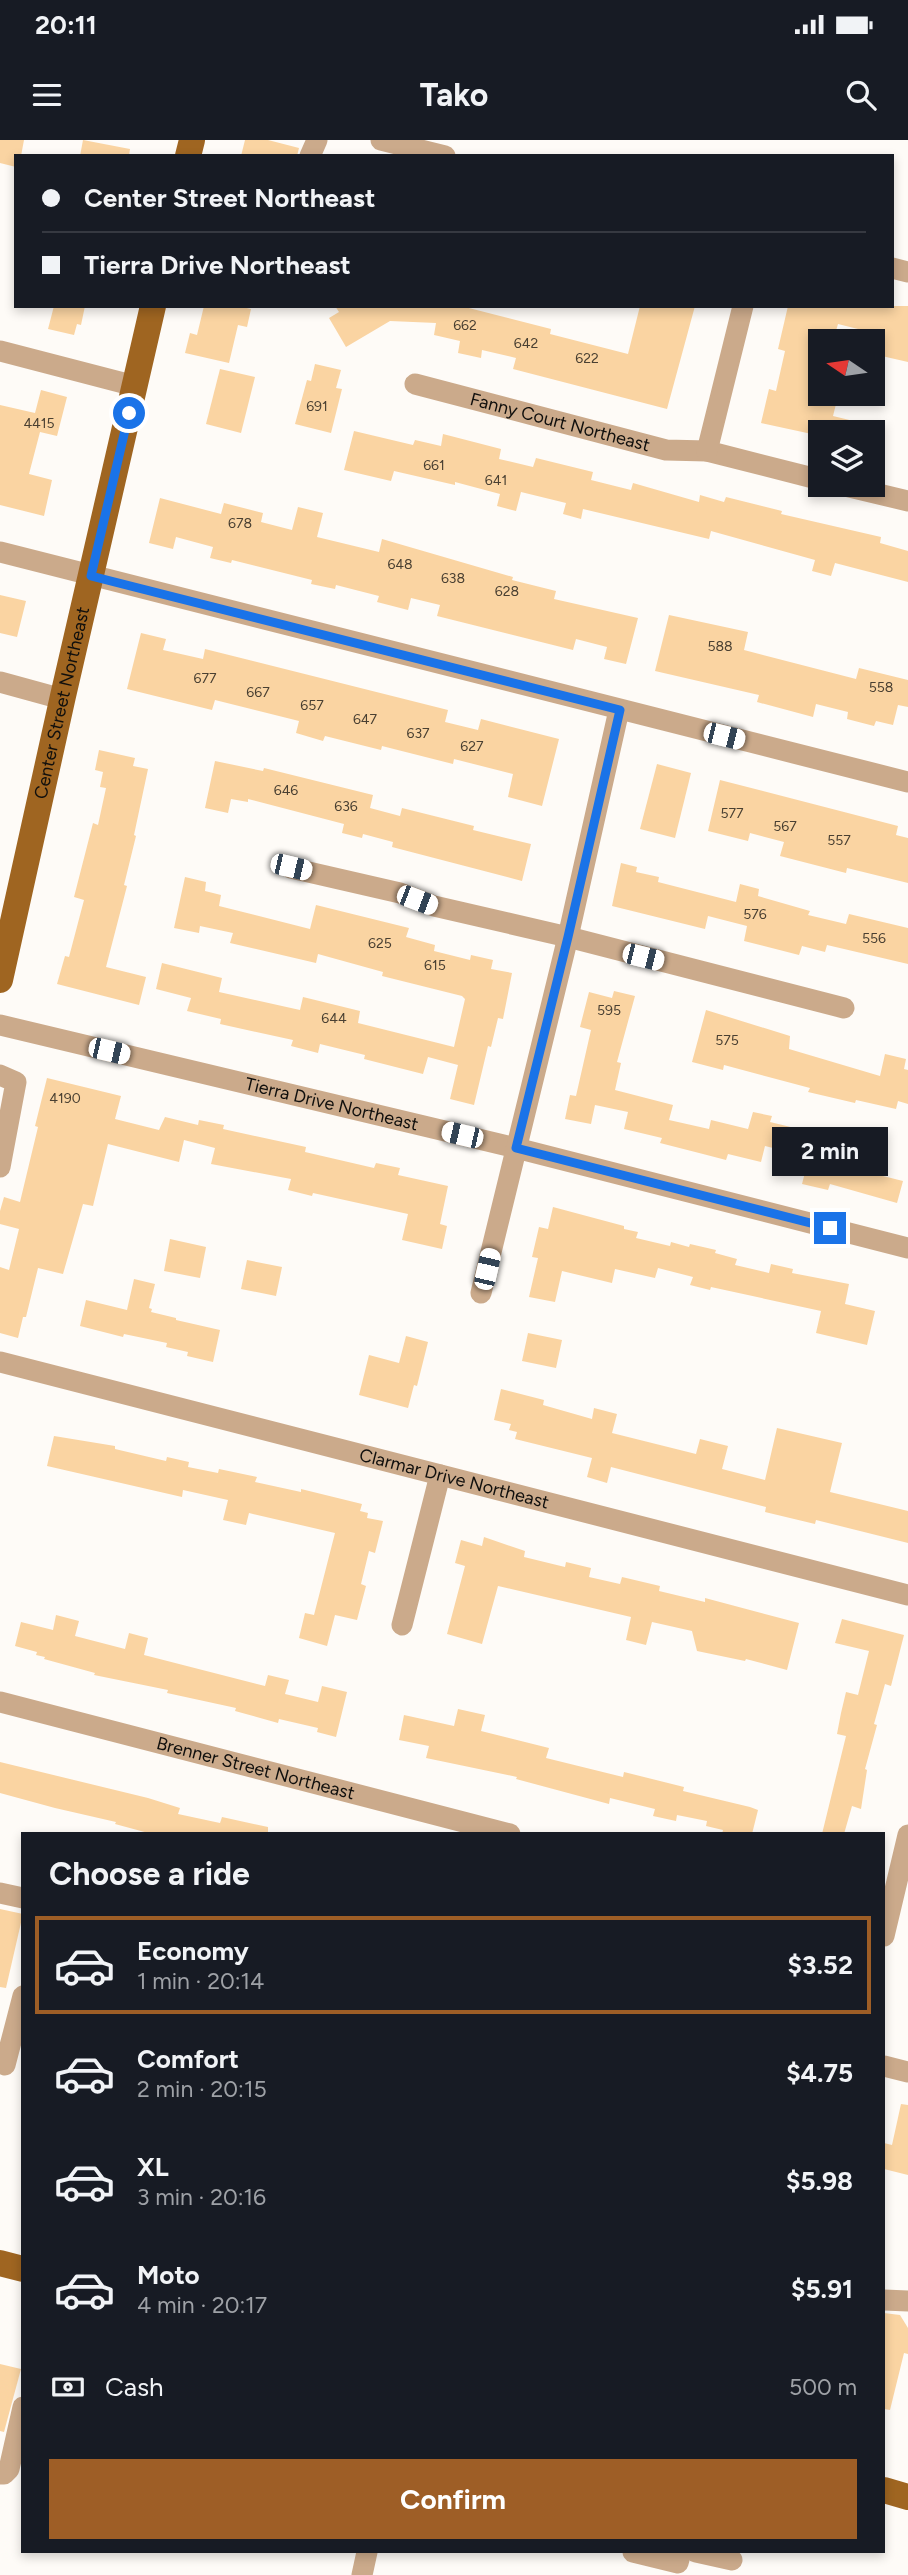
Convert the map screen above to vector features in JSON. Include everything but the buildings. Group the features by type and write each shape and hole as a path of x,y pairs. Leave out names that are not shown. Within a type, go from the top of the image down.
{"main road":[{"name":"Center Street Northeast","path":"0,980 153,308"},
{"path":"0,2263 21,2268"},
{"path":"885,2490 908,2497"}],"street":[{"path":"381,140 436,154"},
{"path":"706,451 742,308"},
{"path":"0,351 135,386"},
{"name":"Fanny Court Northeast","path":"415,384 666,450 706,451 808,477"},
{"path":"885,496 908,501"},
{"path":"0,552 908,782"},
{"path":"0,682 62,699"},
{"path":"481,1293 620,710"},
{"path":"291,867 400,893 434,906 568,937 844,1008"},
{"name":"Tierra Drive Northeast","path":"0,1025 516,1148 908,1248"},
{"path":"0,1167 8,1078"},
{"name":"Clarmar Drive Northeast","path":"0,1362 908,1595"},
{"path":"402,1625 440,1475"},
{"name":"Brenner Street Northeast","path":"0,1702 502,1832"},
{"path":"885,1928 908,1835"},
{"path":"0,1893 21,1898"},
{"path":"9,2066 21,2006"},
{"path":"885,2066 908,2072"},
{"path":"885,2300 908,2301"},
{"path":"15,2464 21,2421"},
{"path":"362,2575 368,2553"},
{"path":"637,2553 678,2563 681,2553"},
{"path":"700,2553 731,2562"}],"route":[{"path":"129,413 91,576 620,710 516,1148 830,1228"}]}
